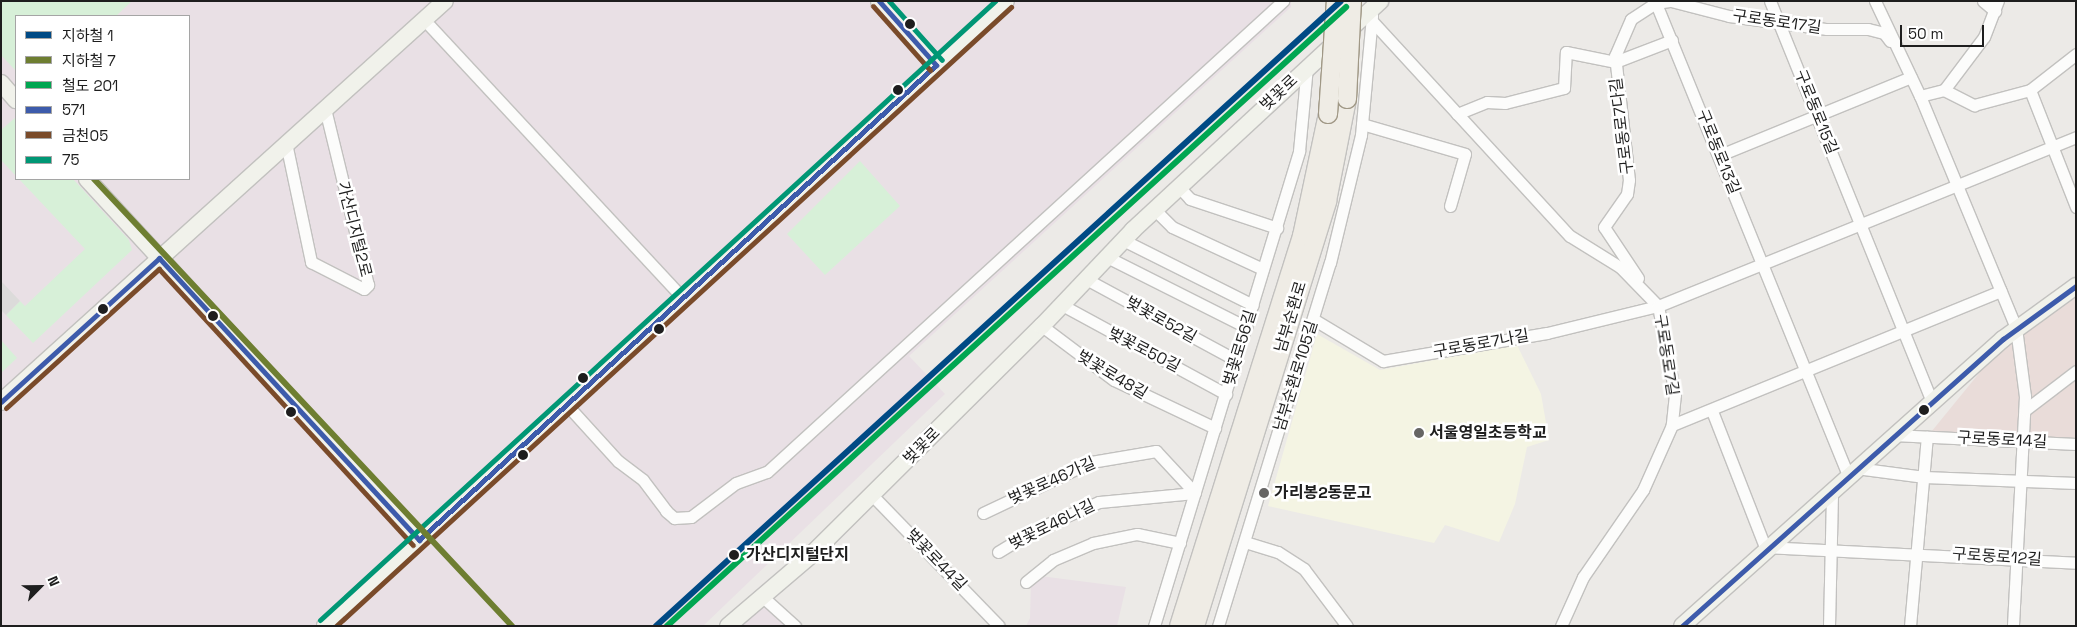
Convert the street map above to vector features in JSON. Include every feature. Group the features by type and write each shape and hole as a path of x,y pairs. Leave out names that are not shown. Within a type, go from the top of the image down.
{"main road":[{"name":"남부순환로","path":"1179,626 1302,236 1328,114 1336,1"},
{"name":"남부순환로","path":"1195,626 1327,201 1347,99 1352,1"}],"street":[{"path":"1,402 286,143 446,1"},
{"path":"879,1 936,65"},
{"path":"325,626 1006,1"},
{"path":"567,404 618,461 643,480 666,511 674,518 691,517 736,483 767,472 1283,1"},
{"name":"구로동로17길","path":"1656,2 1671,1 1711,13 1778,22 1868,29 1884,33 1893,45"},
{"name":"구로동로15길","path":"1770,1 1932,400"},
{"name":"구로동로17길","path":"1874,1 1893,45 1920,96 1956,187 2016,328 2025,410 2013,626"},
{"path":"1920,96 1944,90 1968,62 1997,6 1983,1"},
{"name":"구로동로13길","path":"1656,2 1720,156 1804,374 1852,472"},
{"name":"구로동로7다길","path":"1646,290 1604,227 1627,194 1630,180 1616,62 1622,33 1631,19 1656,2"},
{"name":"벚꽃로","path":"728,626 764,598 872,495 1042,326 1154,210 1307,67 1375,10"},
{"name":"구로동로7길","path":"1375,10 1457,114 1570,236 1646,290 1658,306 1675,394 1672,425 1643,490 1583,577 1561,626"},
{"name":"남부순환로105길","path":"1218,626 1313,319 1362,124 1375,10"},
{"path":"430,26 683,298"},
{"path":"1616,62 1672,40"},
{"name":"구로동로7다길","path":"1457,114 1476,105 1505,103 1564,88 1566,52 1616,62"},
{"path":"1944,90 1974,105 2030,90 2076,54"},
{"name":"벚꽃로56길","path":"1154,626 1299,151 1307,67"},
{"path":"1720,156 1911,77"},
{"path":"1,83 15,99"},
{"path":"2030,90 2076,207"},
{"name":"가산디지털2로","path":"286,143 311,262 364,289 368,285 325,108"},
{"path":"1362,124 1465,154 1450,206"},
{"path":"1658,306 2076,138"},
{"path":"88,180 419,540"},
{"path":"1179,187 1190,199 1276,228"},
{"path":"1154,210 1172,227 1263,269"},
{"path":"1123,240 1253,305"},
{"path":"1107,257 1246,327"},
{"name":"벚꽃로52길","path":"1086,279 1236,360"},
{"path":"1682,626 1766,548 1932,400 2016,328 2076,286"},
{"path":"1672,425 1804,374 2001,291"},
{"name":"벚꽃로50길","path":"1062,305 1226,394"},
{"name":"구로동로7나길","path":"1313,319 1383,361 1547,332 1658,306"},
{"name":"벚꽃로48길","path":"1042,326 1114,380 1215,428"},
{"path":"2025,410 2076,371"},
{"path":"1712,411 1766,548"},
{"name":"구로동로14길","path":"1892,435 2076,444"},
{"path":"1910,626 1927,437"},
{"name":"벚꽃로46가길","path":"983,513 1091,462 1156,451 1195,493"},
{"path":"1852,472 2076,483"},
{"path":"1829,626 1833,550 1832,490"},
{"name":"벚꽃로46나길","path":"998,552 1034,530 1099,502 1195,493"},
{"name":"벚꽃로44길","path":"872,495 999,626"},
{"path":"1026,582 1053,560 1093,543 1137,534 1180,543"},
{"path":"1245,542 1278,552 1304,569 1346,626"},
{"name":"구로동로12길","path":"1766,548 1917,552 2076,563"},
{"path":"764,598 795,626"}],"shaded area":[{"path":"1,1 1291,1 1291,7 909,356 945,394 703,626 1,626"},
{"path":"1,281 20,301 6,315 1,310"},
{"path":"2076,288 2076,445 1927,437 2016,328"},
{"name":"서울영일초등학교","path":"1317,334 1380,370 1517,345 1541,394 1549,440 1527,447 1515,504 1499,542 1445,525 1434,543 1268,506"},
{"path":"1040,576 1126,587 1117,626 1026,626 1030,618 1031,581"},
{"path":"764,598 795,626 732,626"}],"green space":[{"path":"1,1 132,1 117,15 15,15 15,70 1,55"},
{"path":"15,118 15,175 1,160 1,130"},
{"path":"860,161 900,206 825,275 787,234"},
{"path":"20,180 74,180 129,240 132,250 33,343 6,315 20,301 25,306 85,249"},
{"path":"1,340 17,358 1,373"}],"metro line":[{"name":"1","path":"656,626 1341,1"},
{"name":"7","path":"95,180 512,626"}],"rail line":[{"name":"201","path":"667,626 1346,7"}],"transit line":[{"name":"571","path":"879,1 936,65"},
{"name":"75","path":"889,1 942,60"},
{"name":"75","path":"320,620 995,1"},
{"name":"금천05","path":"873,6 930,70"},
{"name":"금천05","path":"336,626 1011,7"},
{"name":"571","path":"419,540 936,65"},
{"name":"571","path":"159,258 419,540"},
{"name":"571","path":"1,402 159,258"},
{"name":"금천05","path":"6,408 159,269 413,545"},
{"name":"571","path":"1682,626 2003,339 2076,286"}],"place":[{"name":"서울영일초등학교","path":"1419,433"},
{"name":"가리봉2동문고","path":"1264,493"},
{"name":"가산디지털단지","path":"734,555"}]}
